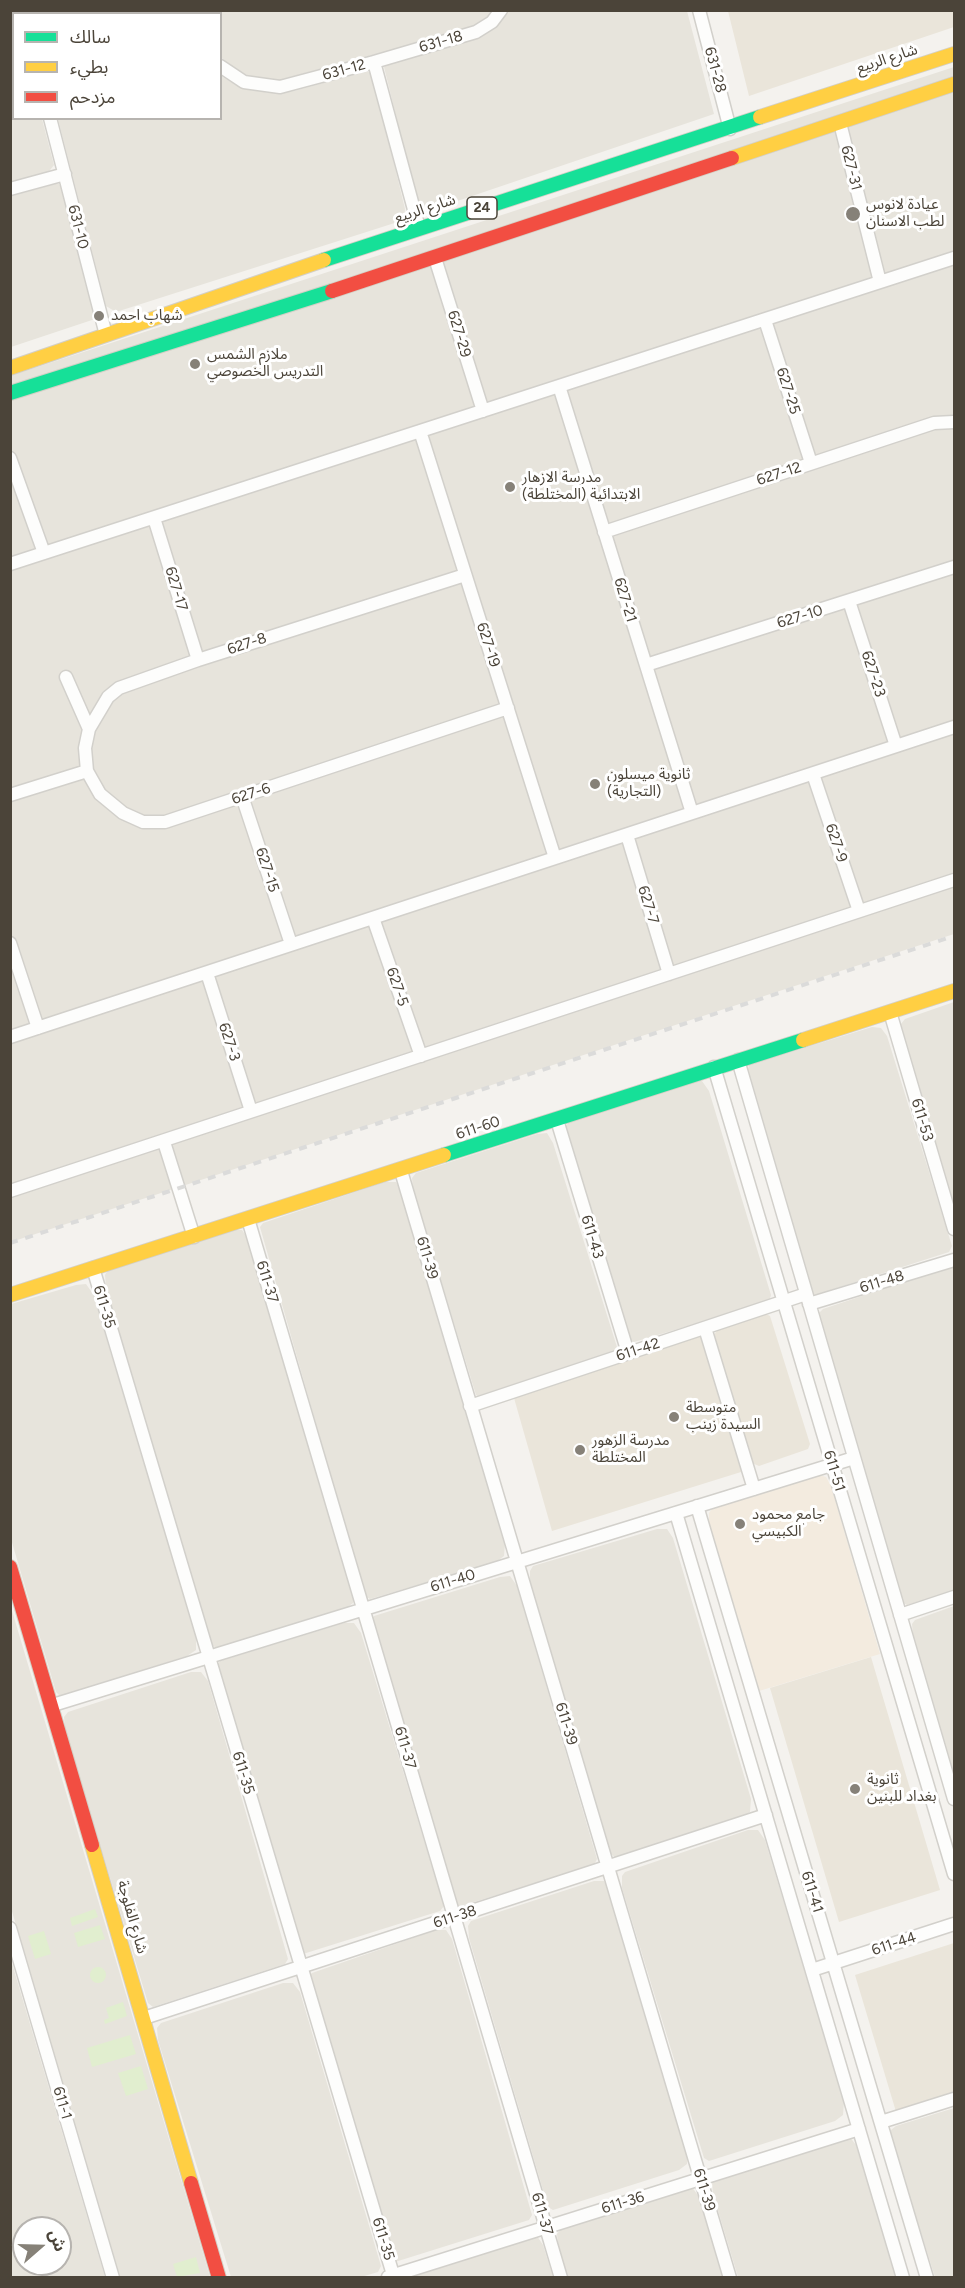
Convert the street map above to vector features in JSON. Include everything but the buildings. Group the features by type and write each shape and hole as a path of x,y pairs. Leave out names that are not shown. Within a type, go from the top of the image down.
{"main road":[{"name":"شارع الربيع","path":"10,393 435,258 568,197 730,129 954,54"},
{"name":"شارع الربيع","path":"10,368 419,228 568,197 840,123 954,84"},
{"name":"611-60","path":"10,1295 401,1171 714,1067 954,991"},
{"name":"شارع الفلوجة","path":"10,1567 219,2277"}],"street":[{"name":"631-18","path":"374,62 476,32 492,22 501,10"},
{"name":"631-28","path":"699,10 730,129"},
{"name":"631-12","path":"222,67 244,82 280,87 374,62 419,228"},
{"name":"631-10","path":"51,120 106,335"},
{"name":"627-31","path":"840,123 880,282"},
{"path":"10,189 65,174"},
{"name":"627-29","path":"435,258 483,411"},
{"path":"10,564 954,258"},
{"name":"627-25","path":"765,320 811,463"},
{"name":"627-21","path":"559,386 692,813"},
{"name":"627-12","path":"604,532 934,423 954,422"},
{"name":"627-19","path":"420,431 555,858"},
{"path":"10,458 44,553"},
{"name":"627-17","path":"154,518 198,660"},
{"name":"627-10","path":"646,665 954,567"},
{"name":"627-8","path":"87,771 85,748 90,729 108,697 119,688 198,660 465,575"},
{"name":"627-23","path":"849,601 896,746"},
{"path":"66,677 90,729"},
{"name":"627-6","path":"87,771 100,795 123,813 143,822 165,822 508,708"},
{"path":"10,1037 954,727"},
{"path":"10,795 87,771"},
{"name":"627-9","path":"813,774 859,911"},
{"name":"627-15","path":"242,796 291,944"},
{"name":"627-7","path":"627,835 669,974"},
{"path":"10,1191 954,880"},
{"name":"627-5","path":"373,918 422,1056"},
{"path":"10,943 38,1028"},
{"name":"627-3","path":"207,972 251,1111"},
{"name":"611-53","path":"890,1012 954,1229"},
{"name":"611-51","path":"738,1060 954,1799"},
{"name":"611-51","path":"714,1067 954,1874"},
{"name":"611-43","path":"557,1120 628,1353"},
{"path":"164,1142 194,1237"},
{"name":"611-39","path":"401,1171 730,2277"},
{"name":"611-37","path":"248,1219 561,2277"},
{"name":"611-48","path":"808,1299 954,1260"},
{"name":"611-35","path":"93,1268 392,2277"},
{"name":"611-42","path":"470,1406 784,1302 808,1299"},
{"path":"705,1328 754,1489"},
{"name":"611-40","path":"52,1705 854,1458"},
{"name":"611-41","path":"697,1506 927,2277"},
{"name":"611-41","path":"676,1513 903,2277"},
{"path":"900,1615 954,1597"},
{"name":"611-38","path":"144,2018 766,1815"},
{"name":"611-44","path":"812,1970 954,1924"},
{"name":"611-1","path":"10,1928 113,2277"},
{"path":"881,2122 954,2099"},
{"name":"611-36","path":"392,2277 859,2129"}],"shaded area":[{"path":"14,10 12,12 12,120 42,120 54,165 47,174 11,184 10,11"},
{"path":"186,10 187,12 30,12"},
{"path":"495,11 473,28 279,80 255,79 229,66 222,58 222,12 198,12"},
{"path":"507,11 687,11 714,114 425,212 417,201 384,67 389,63 471,40 485,33 500,21"},
{"path":"728,11 954,11 954,27 749,96"},
{"path":"954,67 954,934 11,1242 10,376"},
{"path":"364,72 369,72 373,76 405,209 404,220 116,312 106,306 58,120 222,120 222,77 236,85 269,93 294,91"},
{"path":"59,184 62,188 95,319 11,347 11,196"},
{"path":"954,1002 954,1207 902,1035 901,1024 905,1019"},
{"path":"872,1027 881,1028 887,1036 952,1246 949,1252 815,1295 811,1292 746,1076 749,1065"},
{"path":"692,1081 702,1081 709,1091 771,1295 769,1302 634,1342 629,1339 567,1138 566,1126 569,1122"},
{"path":"547,1133 553,1143 617,1347 614,1354 481,1398 476,1395 413,1190 412,1178 416,1173 537,1134"},
{"path":"385,1182 396,1182 402,1191 505,1543 504,1556 496,1562 370,1599 365,1596 260,1227 263,1223"},
{"path":"233,1230 242,1230 246,1236 354,1590 353,1603 345,1609 216,1648 212,1645 106,1287 105,1275 108,1270"},
{"path":"946,1268 954,1268 954,1591 907,1605 902,1602 820,1325 819,1313 823,1309"},
{"path":"86,1284 93,1294 196,1636 196,1650 187,1656 60,1696 56,1692 11,1539 11,1304"},
{"path":"766,1314 770,1316 810,1444 808,1449 759,1466 752,1463 713,1337 717,1330"},
{"path":"700,1335 743,1467 741,1472 552,1531 514,1398"},
{"path":"819,1475 826,1477 831,1486 880,1654 759,1691 709,1525 709,1513 712,1509"},
{"path":"657,1529 667,1529 673,1538 751,1799 750,1812 742,1818 616,1858 611,1854 530,1583 530,1571 533,1566"},
{"path":"510,1576 517,1586 597,1859 594,1865 458,1907 371,1620 374,1616 500,1577"},
{"path":"10,1604 210,2277 119,2277 11,1908"},
{"path":"954,1606 954,1776 913,1636 912,1624 915,1620"},
{"path":"344,1623 354,1623 361,1633 444,1906 440,1911 303,1954 217,1665 220,1661"},
{"name":"ثانوية بغداد للبنين","path":"871,1657 940,1890 839,1922 770,1688"},
{"path":"191,1672 201,1672 208,1681 288,1959 285,1964 153,2007 148,2003 65,1729 64,1717 68,1712"},
{"path":"748,1830 758,1830 765,1840 844,2102 843,2115 835,2121 709,2161 704,2158 622,1888 622,1876 625,1872"},
{"path":"594,1881 604,1881 610,1890 688,2151 687,2164 679,2170 553,2210 548,2207 469,1938 468,1926 471,1921"},
{"path":"436,1930 446,1930 452,1939 532,2215 529,2220 395,2262 308,1977 312,1973"},
{"path":"954,1943 954,2096 897,2115 855,1975"},
{"path":"10,1960 11,1960 105,2277 11,2277"},
{"path":"283,1983 293,1983 300,1992 381,2266 378,2272 361,2277 231,2277 158,2040 157,2028 161,2023"},
{"path":"954,2108 954,2277 935,2277 891,2138 891,2130 896,2126"},
{"path":"849,2136 856,2145 896,2277 738,2277 713,2194 712,2182 716,2178"},
{"path":"682,2187 692,2187 699,2197 723,2277 568,2277 558,2246 557,2234 561,2229"},
{"path":"537,2236 543,2245 553,2277 405,2278"}],"green space":[{"path":"95,1909 98,1917 72,1926 70,1918"},
{"path":"100,1925 105,1939 78,1947 74,1933"},
{"path":"44,1931 51,1954 35,1959 28,1936"},
{"path":"95,1967 101,1967 106,1975 104,1981 95,1983 90,1978 90,1972"},
{"path":"123,2002 127,2016 105,2024 104,2020 109,2018 106,2008"},
{"path":"130,2035 136,2054 92,2067 87,2048"},
{"path":"141,2066 148,2089 126,2096 118,2073"},
{"path":"196,2257 200,2273 177,2277 173,2264"}],"railway":[{"path":"10,1243 954,936"}],"traffic: fast":[{"path":"324,260 760,117"},
{"path":"10,393 332,291"},
{"path":"444,1155 803,1040"}],"traffic: slow":[{"path":"760,117 954,54"},
{"path":"732,158 954,84"},
{"path":"10,368 324,260"},
{"path":"803,1040 954,991"},
{"path":"10,1295 444,1155"},
{"path":"92,1845 191,2183"}],"traffic: jam":[{"path":"332,291 732,158"},
{"path":"10,1567 92,1845"},
{"path":"191,2183 219,2278"}],"place":[{"name":"عيادة لانوس لطب الاسنان","path":"853,214"},
{"name":"شهاب احمد","path":"99,316"},
{"name":"ملازم الشمس التدريس الخصوصي","path":"195,364"},
{"name":"مدرسة الازهار الابتدائية (المختلطة)","path":"510,487"},
{"name":"ثانوية ميسلون (التجارية)","path":"595,784"},
{"name":"متوسطة السيدة زينب","path":"674,1417"},
{"name":"مدرسة الزهور المختلطة","path":"580,1450"},
{"name":"جامع محمود الكبيسي","path":"740,1524"},
{"name":"ثانوية بغداد للبنين","path":"855,1789"}]}
